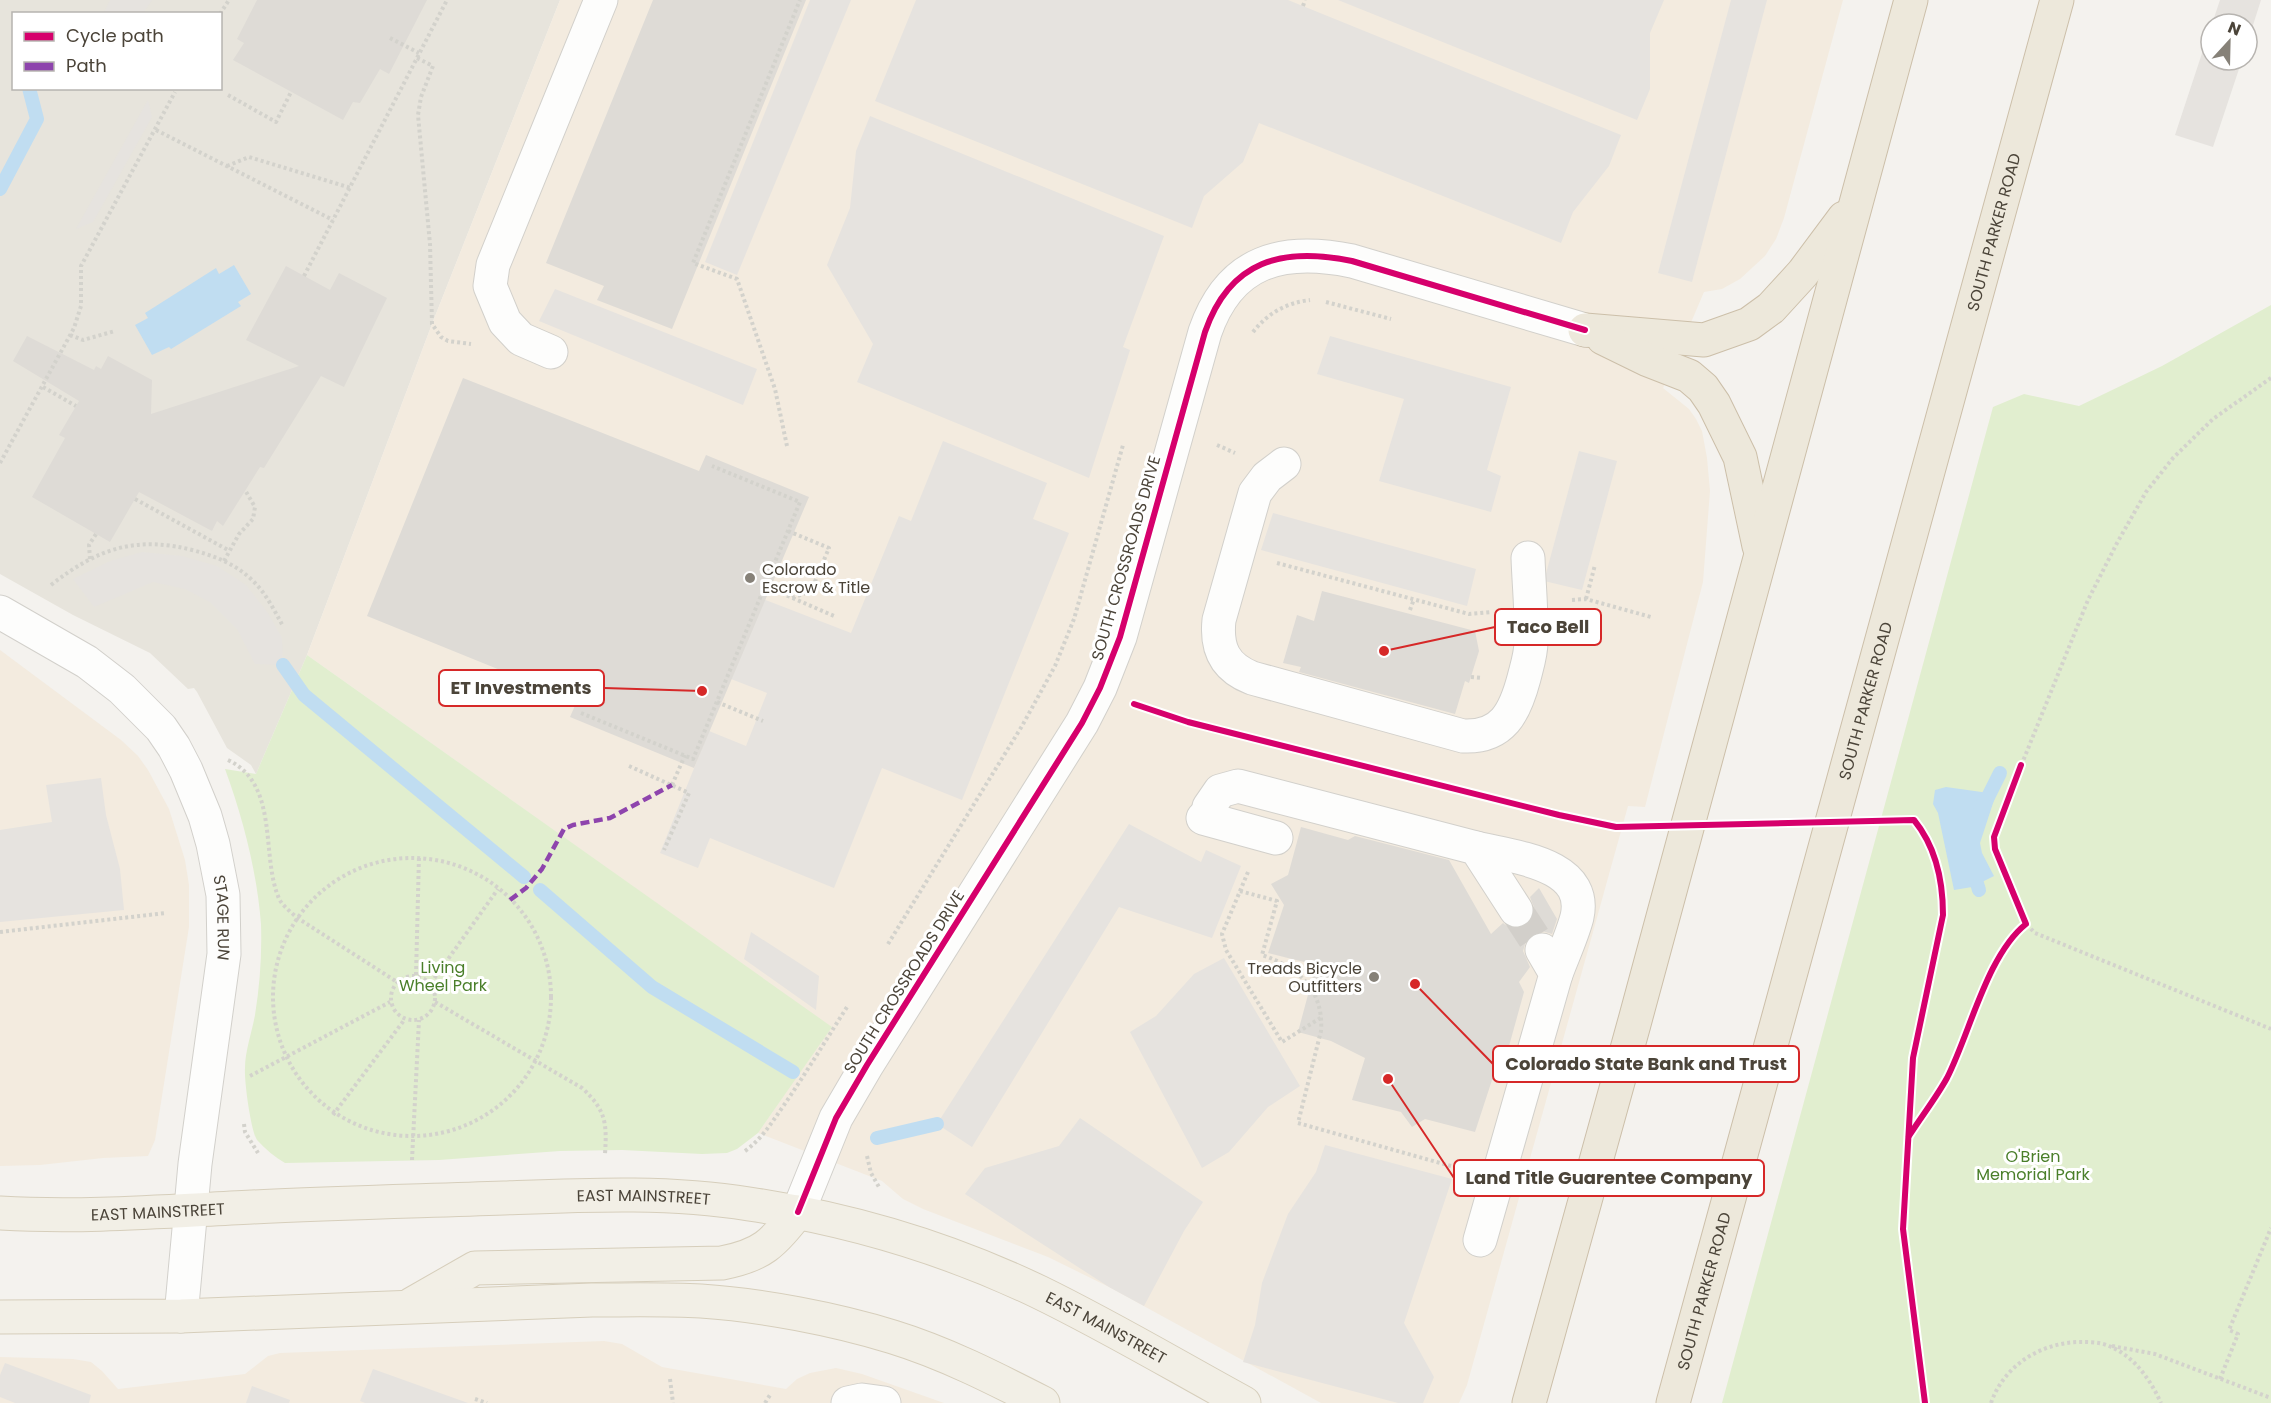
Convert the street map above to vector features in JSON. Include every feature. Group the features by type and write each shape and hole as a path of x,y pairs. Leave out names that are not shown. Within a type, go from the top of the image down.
{"highway":[{"path":"1529,1403 1911,0"},
{"name":"SOUTH PARKER ROAD","path":"1673,1403 2057,0"},
{"path":"1585,330 1704,340 1749,324 1772,308 1803,273 1857,200"},
{"path":"1585,330 1648,360 1689,376 1703,388 1714,404 1740,457 1761,552"},
{"path":"1696,1320 1698,1403"}],"main road":[{"name":"EAST MAINSTREET","path":"0,1213 131,1214 599,1194 696,1198 747,1203 798,1212 876,1232 997,1273 1071,1308 1244,1403"},
{"path":"406,1306 475,1268 722,1263 746,1258 773,1243 798,1212"},
{"path":"0,1317 181,1316 406,1306 625,1300 701,1301 817,1318 893,1337 966,1365 1043,1403"}],"street":[{"path":"550,352 521,339 505,322 490,286 493,265 601,0"},
{"name":"SOUTH CROSSROADS DRIVE","path":"798,1212 836,1118 867,1065 1083,723 1100,688 1120,637 1205,332 1221,295 1238,279 1256,267 1279,257 1327,256 1352,261 1585,330"},
{"path":"1284,464 1267,477 1255,493 1220,620 1218,638 1224,657 1234,668 1251,678 1463,736 1488,733 1499,727 1513,709 1527,664 1531,645 1528,558"},
{"name":"STAGE RUN","path":"0,612 87,662 135,701 161,728 174,747 205,816 213,844 223,895 224,954 190,1211 181,1316"},
{"path":"1276,838 1206,812 1220,791 1238,786 1536,862 1560,872 1571,883 1577,897 1577,916 1549,962 1480,1240"},
{"path":"1476,848 1516,910"},
{"path":"848,1403 862,1400 884,1403"}],"path":[{"path":"304,276 447,0"},
{"path":"787,446 775,389 737,279 693,263 800,0"},
{"path":"1303,6 1305,0"},
{"path":"390,38 433,66 421,97 418,115 430,244 432,324 441,337 448,341 475,344 505,322"},
{"path":"0,464 70,335 81,306 81,266 175,92"},
{"path":"228,95 276,122 291,92"},
{"path":"156,130 333,220"},
{"path":"227,166 249,158 351,188"},
{"path":"1249,338 1262,320 1282,307 1311,300"},
{"path":"1323,301 1393,319"},
{"path":"70,335 83,340 115,331"},
{"path":"2271,378 2213,419 2173,458 2146,492 2088,600 1994,837 1995,849 2026,924 2035,933 2271,1029"},
{"path":"43,387 76,406"},
{"path":"888,944 1036,703 1056,666 1074,619 1123,445"},
{"path":"581,713 693,759 800,502 712,466"},
{"path":"224,561 228,550 239,534 253,519 255,507 245,490"},
{"path":"135,499 228,550"},
{"path":"788,531 829,548 811,591 792,598"},
{"path":"90,559 89,545 96,534"},
{"path":"51,585 76,565 131,545 149,543 192,550 224,561 241,571 257,585 283,626"},
{"path":"1267,562 1275,562 1469,614 1493,611"},
{"path":"1586,599 1595,565"},
{"path":"765,586 834,616"},
{"path":"1410,610 1414,599"},
{"path":"1563,601 1586,599 1651,617"},
{"path":"717,702 763,721"},
{"path":"1134,704 1188,722 1616,828"},
{"path":"224,752 227,760 248,773 256,789 268,829 278,895 282,904 296,917 397,982"},
{"path":"672,785 685,755"},
{"path":"629,766 689,793 664,850"},
{"path":"1914,820 1926,835 1933,851 1943,896 1943,915 1913,1058 1903,1229 1924,1403"},
{"path":"416,975 419,856"},
{"path":"419,856 445,859 467,867 510,900 533,930 541,945 550,975 551,1021 547,1045 538,1061 505,1099 488,1114 462,1128 448,1132 391,1137 349,1125 319,1104 306,1087 282,1041 274,1011 275,987 282,945 296,917 333,881 355,869 398,857 419,856"},
{"path":"1250,869 1222,934 1226,950 1282,1042 1322,1017"},
{"path":"431,983 498,889"},
{"path":"1240,891 1277,901 1262,955 1278,960 1300,976 1319,1000 1322,1017 1321,1030 1298,1123 1468,1170"},
{"path":"0,932 166,913"},
{"path":"1907,1138 1946,1078 1999,956 2016,932 2026,924"},
{"path":"416,975 431,983 435,1002 426,1017 419,1020 405,1019 398,1015 390,1002 392,988 397,982 416,975"},
{"path":"247,1086 249,1076 390,1002"},
{"path":"435,1002 582,1088 596,1101 603,1113 607,1131 604,1156"},
{"path":"745,1151 758,1141 767,1129 806,1073 847,1007"},
{"path":"333,1115 405,1019"},
{"path":"412,1165 411,1137 419,1020"},
{"path":"243,1118 245,1132 258,1153"},
{"path":"2220,1378 2238,1334 2229,1330 2271,1228"},
{"path":"1990,1403 2003,1380 2017,1365 2046,1348 2076,1342 2108,1345 2155,1354 2271,1398"},
{"path":"2108,1345 2140,1367 2161,1403"},
{"path":"670,1379 673,1403"},
{"path":"765,1403 770,1395"},
{"path":"475,1399 487,1403"}],"shaded area":[{"path":"0,0 560,0 432,324 307,655 256,774 251,765 227,748 194,688 188,689 150,653 73,615 0,574"},
{"path":"110,0 152,0 144,12 104,12"},
{"path":"560,0 1843,0 1784,218 1776,239 1765,256 1740,279 1722,289 1704,292 1663,388 1689,409 1702,431 1710,491 1703,582 1645,807 1628,806 1467,1385 1459,1403 1321,1403 1109,1287 1048,1257 923,1209 903,1199 882,1181 758,1133 831,1027 307,655 432,324"},
{"path":"810,0 851,0 737,275 705,262"},
{"path":"916,0 1288,0 1621,135 1609,166 1573,212 1561,243 1259,123 1243,162 1204,196 1192,228 875,101"},
{"path":"1338,0 1664,0 1650,33 1650,89 1637,120"},
{"path":"1731,0 1767,0 1692,282 1658,273"},
{"path":"2220,0 2261,0 2257,12 2216,12"},
{"path":"2199,62 2199,72 2238,72 2213,147 2175,135"},
{"path":"148,100 152,117 93,222 76,229"},
{"path":"870,116 1164,236 1123,347 1130,350 1089,478 857,382 873,344 827,265 850,208 856,151"},
{"path":"555,289 757,369 743,405 539,321"},
{"path":"1330,336 1511,387 1487,470 1501,476 1491,512 1379,481 1404,399 1317,374"},
{"path":"943,441 1047,483 1033,519 1069,533 962,800 882,768 834,888 710,838 698,868 660,853 709,731 746,746 767,693 731,679 763,599 851,633 899,516 911,521"},
{"path":"1579,451 1617,461 1582,590 1544,581"},
{"path":"1273,513 1476,569 1467,606 1261,550"},
{"path":"142,552 182,556 217,566 246,585 268,613 282,638 283,665 255,664 237,629 210,602 185,589 153,582 94,607 73,579 110,561"},
{"path":"0,650 121,740 138,756 169,809 185,860 189,885 189,927 155,1140 148,1156 0,1166"},
{"path":"101,778 106,815 120,869 124,910 0,922 0,830 52,822 46,785"},
{"path":"1129,824 1201,862 1206,850 1241,866 1212,938 1119,907 972,1147 937,1124"},
{"path":"751,932 819,976 816,1010 744,959"},
{"path":"1224,958 1300,1086 1268,1107 1229,1152 1202,1168 1130,1032 1156,1016 1194,974"},
{"path":"1080,1118 1203,1202 1184,1231 1144,1306 1109,1287 965,1194 985,1168 1059,1146"},
{"path":"1325,1145 1452,1179 1404,1323 1434,1377 1423,1403 1398,1403 1243,1362 1255,1325 1262,1283 1288,1214 1316,1172"},
{"path":"604,1341 622,1344 662,1367 786,1389 797,1379 810,1373 836,1368 862,1374 944,1403 0,1403 0,1357 73,1359 91,1362 118,1389 245,1374 268,1356 280,1353"},
{"path":"5,1363 91,1395 89,1403 15,1403 0,1397 0,1375"},
{"path":"373,1369 468,1403 365,1403 360,1401"},
{"path":"252,1386 290,1400 289,1403 246,1403"}],"green space":[{"name":"O'Brien Memorial Park","path":"2271,305 2271,1403 1722,1403 1993,407 2024,394 2079,406 2162,366"},
{"name":"Living Wheel Park","path":"307,655 832,1027 758,1133 737,1149 727,1153 560,1151 439,1160 285,1163 257,1140 250,1117 245,1068 258,992 261,924 248,845 225,769 256,774"}],"water":[{"path":"234,265 251,294 238,302 241,306 171,349 169,347 152,355 135,325 148,318 145,313 216,268 219,274"},
{"path":"1946,787 1996,794 1980,843 1982,853 1994,876 1972,887 1954,890 1938,813 1933,804 1935,790"}],"building":[{"path":"257,0 427,0 389,74 380,69 360,103 353,102 343,120 233,60 244,43 237,39"},
{"path":"653,0 806,0 672,329 597,300 604,286 546,263"},
{"path":"286,266 330,290 339,273 387,298 344,387 321,376 264,468 260,467 223,526 217,521 212,531 139,492 110,542 32,497 65,438 59,435 79,401 13,361 27,336 94,370 96,366 101,369 108,356 152,380 151,414 299,366 246,340"},
{"path":"463,378 699,471 706,455 809,497 694,768 570,717 577,701 367,616"},
{"path":"1322,591 1475,631 1479,651 1469,683 1465,681 1455,714 1299,672 1301,667 1283,663 1297,615 1314,621"},
{"path":"1301,827 1348,840 1355,836 1449,860 1491,934 1503,923 1516,929 1527,925 1533,918 1535,910 1530,897 1539,888 1557,919 1552,934 1542,931 1533,934 1526,941 1523,951 1530,967 1519,982 1524,992 1501,1075 1492,1080 1475,1132 1425,1119 1412,1127 1401,1112 1352,1100 1365,1058 1331,1041 1298,1032 1316,965 1268,953 1284,905 1271,884 1288,875"}],"waterway":[{"path":"0,189 37,119 30,90"},
{"path":"283,665 304,695 524,877"},
{"path":"1980,806 1983,807 2000,773"},
{"path":"1972,867 1979,890"},
{"path":"540,890 652,987 793,1072"},
{"path":"877,1138 937,1124"}],"tunnel":[{"path":"1516,910 1542,950"}],"marked path":[{"path":"510,900 526,888 542,869 564,829 610,818 672,785"}],"cycle path":[{"path":"798,1212 836,1118 1082,723 1100,688 1120,637 1205,332 1216,308 1229,289 1244,274 1262,264 1281,258 1327,257 1352,261 1585,330"},
{"path":"1134,704 1188,722 1559,815 1616,827 1914,820 1928,841 1937,864 1942,889 1943,915 1913,1058 1903,1229 1925,1403"},
{"path":"1909,1136 1947,1078 1980,996 2000,955 2026,924 1995,849 1994,837 2021,765"}],"place":[{"name":"Colorado Escrow & Title","path":"750,578"},
{"name":"Taco Bell","path":"1384,651"},
{"name":"ET Investments","path":"702,691"},
{"name":"Treads Bicycle Outfitters","path":"1374,977"},
{"name":"Colorado State Bank and Trust","path":"1415,984"},
{"name":"Land Title Guarentee Company","path":"1388,1079"}]}
